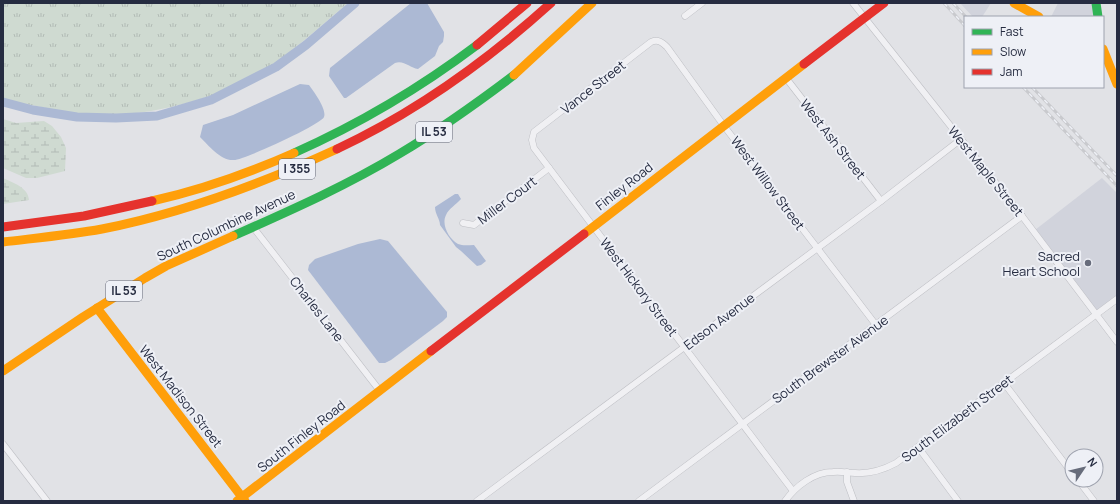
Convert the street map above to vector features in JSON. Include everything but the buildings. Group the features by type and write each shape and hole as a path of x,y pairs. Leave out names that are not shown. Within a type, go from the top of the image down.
{"main road":[{"name":"I 355","path":"3,227 66,219 111,211 176,196 256,169 300,151 373,115 438,73 495,30 527,3"},
{"name":"I 355","path":"3,242 70,234 114,226 182,210 260,184 307,164 381,127 445,87 502,45 535,18 550,3"},
{"name":"South Columbine Avenue","path":"3,371 142,279 166,266 320,197 398,155 445,126 517,73 592,3"},
{"name":"Finley Road","path":"380,391 884,3"},
{"path":"1014,3 1037,16"},
{"path":"1096,3 1098,16"},
{"path":"1104,52 1117,84"},
{"name":"West Madison Street","path":"97,308 242,500"},
{"name":"South Finley Road","path":"242,500 380,391"}],"street":[{"path":"685,16 702,3"},
{"name":"West Maple Street","path":"852,3 1022,216 1117,342"},
{"name":"West Willow Street","path":"659,41 667,47 724,126 876,325"},
{"name":"Vance Street","path":"532,140 534,132 651,42 659,41"},
{"name":"West Ash Street","path":"786,78 881,201"},
{"name":"West Hickory Street","path":"532,140 534,148 792,490"},
{"name":"Edson Avenue","path":"477,501 881,201 960,140"},
{"name":"Miller Court","path":"463,223 474,225 549,168"},
{"name":"South Brewster Avenue","path":"639,501 1022,216"},
{"name":"Charles Lane","path":"254,227 380,391"},
{"name":"South Elizabeth Street","path":"785,501 792,490 821,473 876,472 888,468 1117,299"},
{"path":"1004,383 1064,462"},
{"path":"3,444 47,501"},
{"path":"918,447 958,501"},
{"path":"847,472 847,482 854,501"},
{"path":"1084,488 1094,501"}],"shaded area":[{"path":"960,3 991,3 983,16 972,16"},
{"path":"1058,3 1094,3 1096,16 1052,16"},
{"name":"Sacred Heart School","path":"1102,178 1117,193 1117,296 1097,311 1035,230"}],"green space":[{"path":"3,3 348,3 278,61 236,86 176,106 134,113 95,115 54,110 3,98"},
{"path":"3,119 16,123 44,121 52,126 61,137 66,148 65,171 37,178 26,178 3,168"},
{"path":"3,178 23,189 29,200 3,204"}],"water":[{"path":"411,3 427,3 444,32 443,42 439,46 435,56 418,69 404,63 395,63 344,98 329,76 330,68"},
{"path":"300,84 309,85 320,101 324,110 324,117 320,121 297,134 252,154 234,160 229,160 220,156 200,137 203,125 233,115"},
{"path":"455,194 458,194 461,199 447,213 444,223 445,227 452,239 458,244 474,245 486,261 481,265 477,266 456,247 440,225 435,207"},
{"path":"380,239 388,241 447,312 447,317 443,321 385,363 379,363 308,270 309,265 315,259 358,244"}],"waterway":[{"path":"3,102 33,110 77,117 116,118 157,116 211,100 276,67 306,45 355,3"}],"railway":[{"path":"944,3 964,25"},
{"path":"953,3 965,16"},
{"path":"1024,88 1117,186"},
{"path":"1033,88 1117,176"}],"traffic: fast":[{"path":"1096,3 1098,16"},
{"path":"294,153 342,130 388,104 434,76 477,45"},
{"path":"233,236 317,198 379,166 443,126 514,75"}],"traffic: slow":[{"path":"514,75 592,3"},
{"path":"1014,3 1037,16"},
{"path":"1104,52 1117,84"},
{"path":"584,234 804,64"},
{"path":"3,242 102,229 162,215 251,185 337,149"},
{"path":"152,201 189,192 260,167 294,153"},
{"path":"3,371 83,317 145,278 166,266 233,236"},
{"path":"97,308 245,501"},
{"path":"237,501 431,351"}],"traffic: jam":[{"path":"477,45 527,3"},
{"path":"337,149 394,119 449,84 502,45 551,3"},
{"path":"804,64 884,3"},
{"path":"3,227 84,216 152,201"},
{"path":"431,351 584,234"}],"place":[{"name":"Sacred Heart School","path":"1088,263"}]}
